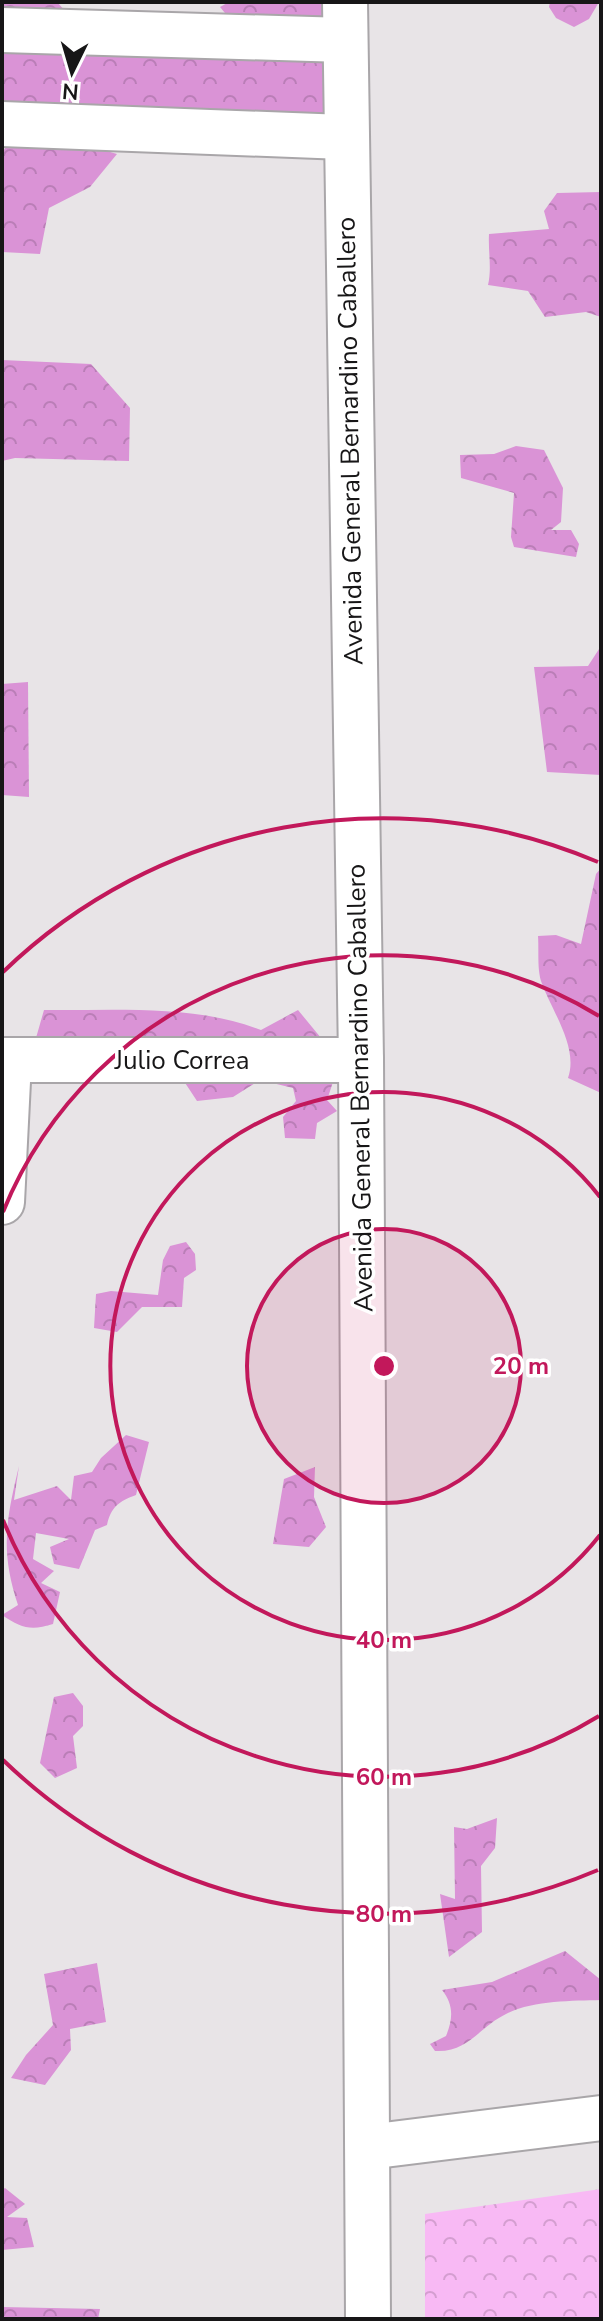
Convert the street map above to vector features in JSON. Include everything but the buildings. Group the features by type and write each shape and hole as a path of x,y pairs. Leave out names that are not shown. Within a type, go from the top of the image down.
{"main road":[{"path":"2,30 345,21"},
{"name":"Avenida General Bernardino Caballero","path":"345,21 344,137 361,1060 368,2319"},
{"path":"2,124 344,137"},
{"path":"2,1202 6,1060"},
{"name":"Julio Correa","path":"6,1060 361,1060"},
{"path":"368,2147 601,2118"}],"green space":[{"path":"2,2 57,2 66,12 2,30"},
{"path":"229,2 323,2 322,16 245,37 220,7"},
{"path":"550,2 599,2 589,19 574,27 556,18 549,7"},
{"path":"2,36 345,40 344,137 2,124"},
{"path":"58,137 117,154 90,187 49,208 40,254 2,252 2,153 11,139"},
{"path":"601,192 601,317 586,312 545,317 528,291 488,285 489,234 549,229 544,211 557,193"},
{"path":"2,360 91,364 130,408 129,461 15,458 2,461"},
{"path":"516,446 544,450 563,488 561,522 551,530 571,530 579,544 576,557 514,547 511,537 514,493 461,478 460,455 494,454"},
{"path":"601,646 601,775 547,772 534,667 588,666"},
{"path":"28,682 29,797 2,795 2,684"},
{"path":"601,868 601,1093 568,1078 570,1054 541,981 538,936 556,935 581,944 596,874"},
{"path":"44,1010 182,1013 209,1016 261,1030 298,1010 340,1061 327,1100 337,1111 317,1123 315,1139 285,1138 283,1117 296,1101 293,1088 260,1080 233,1097 197,1101 170,1060 36,1038"},
{"path":"186,1242 195,1254 196,1270 184,1278 182,1307 142,1307 117,1332 94,1328 96,1294 111,1291 158,1295 163,1260 170,1246"},
{"path":"126,1435 149,1442 136,1495 117,1506 107,1525 95,1530 79,1569 54,1564 50,1547 69,1539 36,1533 33,1559 54,1571 41,1583 60,1592 53,1624 26,1627 2,1615 18,1605 9,1568 7,1536 19,1466 14,1500 57,1486 71,1500 74,1476 92,1472 101,1458"},
{"path":"315,1467 314,1497 326,1527 309,1547 273,1544 284,1479"},
{"path":"73,1693 83,1706 83,1726 73,1736 77,1768 55,1778 40,1763 54,1697"},
{"path":"497,1818 495,1848 481,1866 482,1932 449,1957 440,1894 455,1899 454,1827 467,1829"},
{"path":"565,1951 601,1980 601,2000 553,2002 517,2009 497,2019 465,2044 446,2051 435,2051 430,2044 446,2036 451,2018 449,2001 442,1990 492,1982"},
{"path":"97,1963 106,2022 70,2029 71,2050 45,2085 11,2078 26,2055 53,2025 44,1974"},
{"path":"5,2188 25,2204 7,2217 27,2218 34,2247 2,2250 2,2190"},
{"path":"601,2189 601,2319 425,2319 425,2214"},
{"path":"2,2307 100,2309 98,2319 2,2319"}]}
